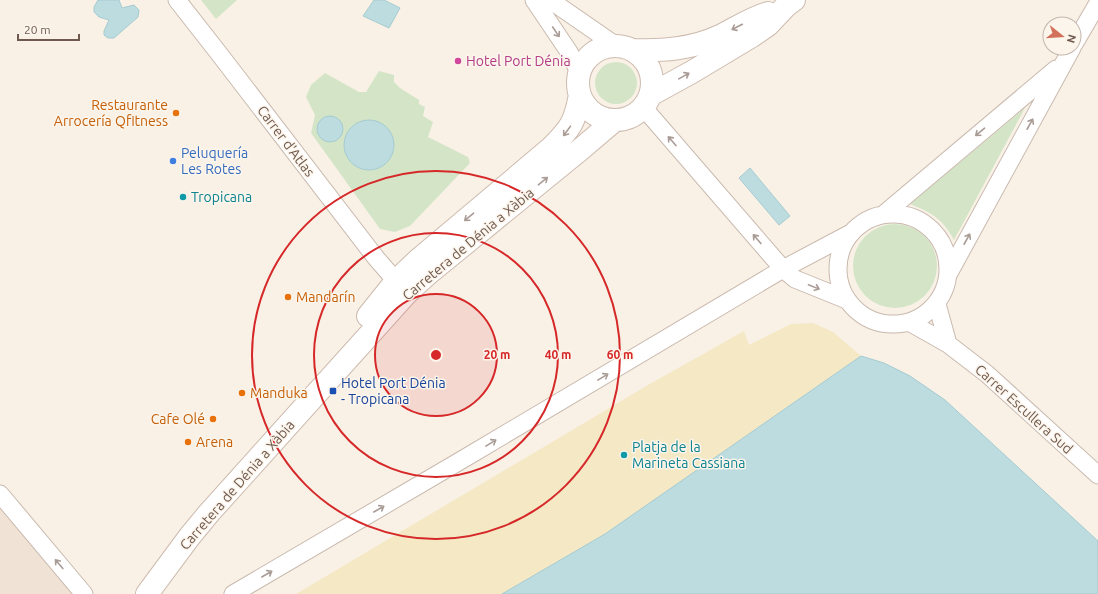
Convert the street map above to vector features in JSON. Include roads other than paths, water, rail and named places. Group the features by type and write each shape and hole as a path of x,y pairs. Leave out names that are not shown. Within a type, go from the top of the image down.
{"street":[{"name":"Carrer d'Atlas","path":"176,0 376,258 396,281"},
{"path":"534,0 569,52 579,72"},
{"path":"550,0 624,48 643,58 649,69 652,82 646,101"},
{"path":"790,3 768,25 646,101 634,114 625,118 615,120 604,118 594,113 585,105 580,95 578,86 579,72 585,61 593,53 603,47 670,50 719,36 761,15 790,3"},
{"path":"1082,30 1098,3"},
{"path":"884,214 1067,56"},
{"path":"949,273 948,256 942,241 931,227 917,218 901,213 884,214 872,217 860,224 851,233 842,248 838,266 840,284 847,300 868,318 882,323 895,324 909,322 924,315 936,304 945,289 949,273 1067,56"},
{"name":"Carretera de Dénia a Xàbia","path":"330,378 357,330 396,281 416,261 563,137 574,122 580,95"},
{"path":"646,101 783,269 795,279 847,300"},
{"name":"Carretera de Dénia a Xàbia","path":"147,594 209,513 310,403 330,378 406,294 429,273 582,149 615,120"},
{"path":"233,594 783,269 851,233"},
{"path":"936,304 948,344"},
{"name":"Carrer Escullera Sud","path":"909,322 948,344 987,374 1098,475"},
{"path":"0,494 84,594"}],"water":[{"path":"98,0 119,0 122,8 134,5 139,10 138,17 114,38 108,38 104,35 104,31 109,20 99,17 94,12 94,7"},
{"path":"374,0 384,0 400,8 389,28 363,16"},
{"path":"330,116 339,120 343,129 339,138 330,142 321,138 317,129 321,120"},
{"path":"364,120 374,120 387,127 394,140 394,150 387,163 374,170 364,170 355,166 348,159 344,150 344,140 348,131 355,124"},
{"path":"750,168 790,216 779,225 739,178"},
{"path":"861,356 884,363 910,376 945,400 1098,541 1098,594 502,594 605,534"}],"place":[{"name":"Hotel Port Dénia","path":"458,61"},
{"name":"Restaurante Arrocería Qfitness","path":"176,113"},
{"name":"Peluquería Les Rotes","path":"173,161"},
{"name":"Tropicana","path":"183,197"},
{"name":"Mandarín","path":"288,297"},
{"name":"Hotel Port Dénia - Tropicana","path":"333,391"},
{"name":"Manduka","path":"242,393"},
{"name":"Cafe Olé","path":"213,419"},
{"name":"Arena","path":"188,442"},
{"name":"Platja de la Marineta Cassiana","path":"624,455"}]}
